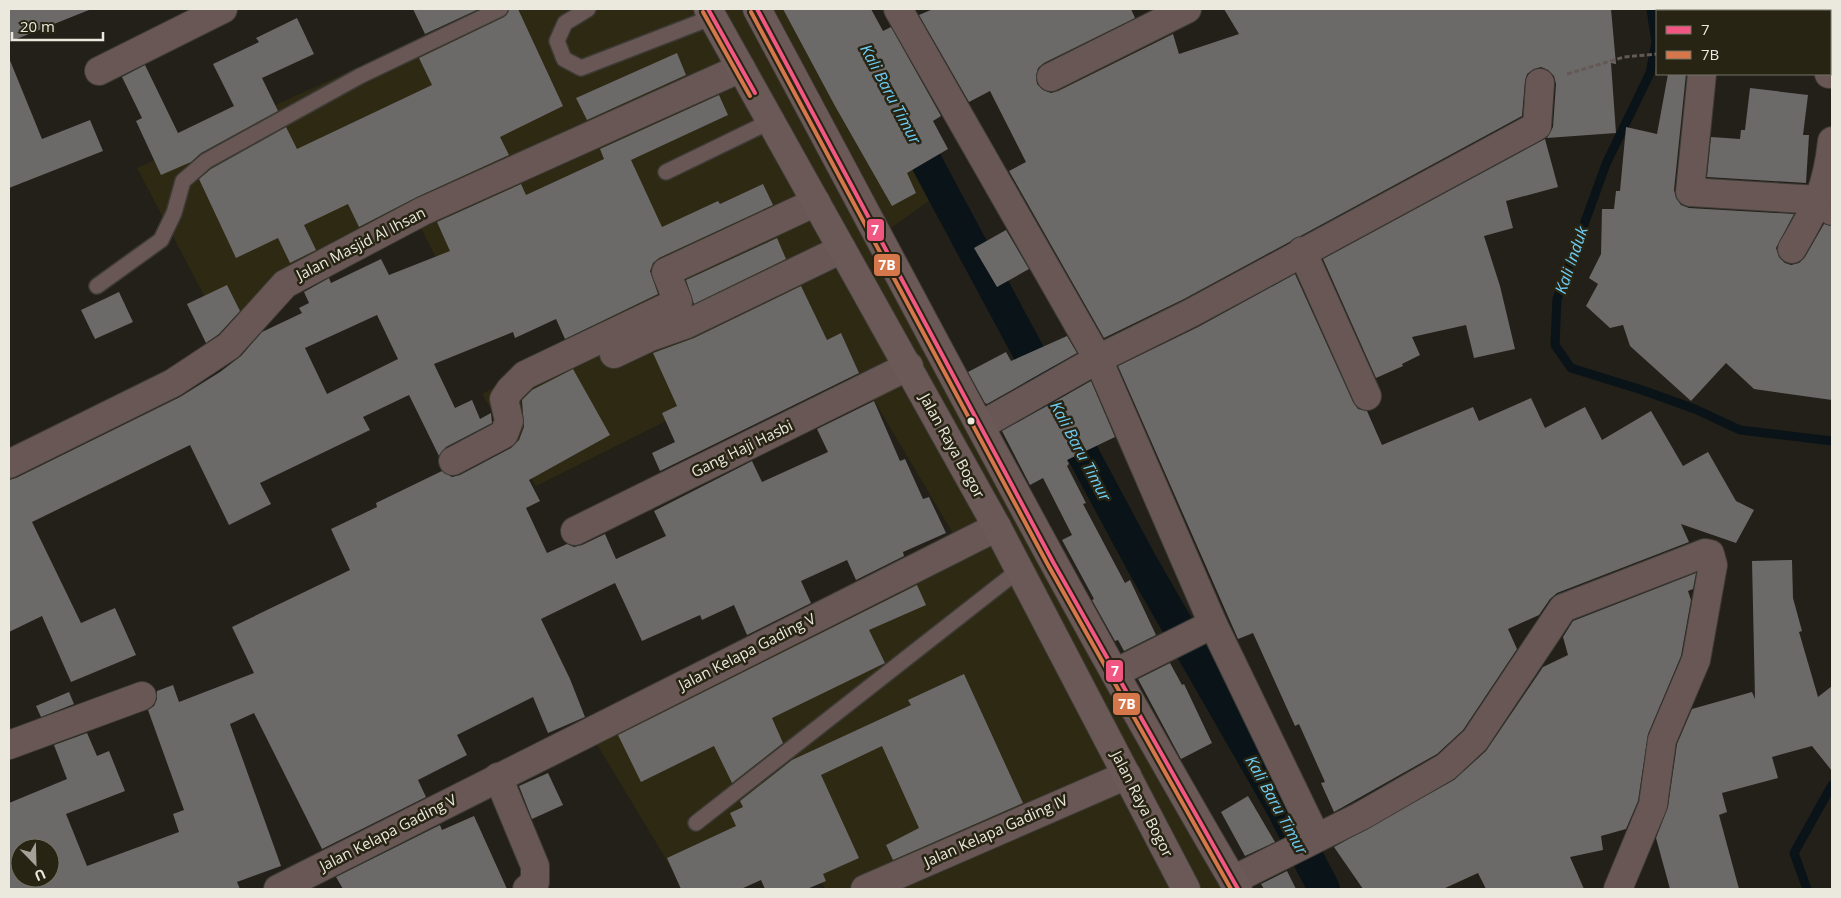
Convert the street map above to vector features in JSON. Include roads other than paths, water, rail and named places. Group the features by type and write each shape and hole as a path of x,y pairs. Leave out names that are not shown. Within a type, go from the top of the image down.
{"highway":[{"path":"757,9 980,426 1115,673 1235,885"},
{"name":"Jalan Raya Bogor","path":"711,13 997,527 1186,889"}],"street":[{"path":"99,71 223,9"},
{"path":"898,9 1098,359 1209,626 1313,838"},
{"path":"1052,77 1187,9"},
{"name":"Jalan Masjid Al Ihsan","path":"9,464 172,383 229,346 285,284 423,211 741,68"},
{"path":"1702,75 1690,192 1826,205"},
{"path":"980,426 1098,359 1191,313 1302,251 1538,126 1540,83"},
{"path":"1792,249 1826,205 1831,151"},
{"path":"453,461 504,434 509,421 504,399 525,375 678,302 666,272 816,202"},
{"path":"614,354 650,337 687,324 842,249"},
{"path":"1302,251 1367,396"},
{"name":"Gang Haji Hasbi","path":"575,531 909,366"},
{"name":"Jalan Kelapa Gading V","path":"278,889 997,527"},
{"path":"1235,885 1282,854 1361,816 1438,772 1463,753 1474,740 1563,608 1705,553 1710,554 1713,565 1696,660 1662,740 1653,805 1618,889"},
{"path":"1115,673 1209,626"},
{"path":"9,745 142,696"},
{"name":"Jalan Kelapa Gading IV","path":"866,889 1127,775"},
{"path":"498,777 535,866 535,882 527,889"}],"lane":[{"path":"97,286 161,240 174,213 183,181 206,161 360,76 500,9"},
{"path":"588,9 565,23 557,41 564,59 580,68 711,13"},
{"path":"666,172 758,129 771,121"},
{"path":"696,823 1019,570"}],"waterway":[{"name":"Kali Induk","path":"1651,9 1656,42 1650,73 1606,164 1557,299 1555,345 1571,368 1695,409 1740,430 1832,441"},
{"name":"Kali Baru Timur","path":"906,124 1141,562 1280,804 1324,889"},
{"name":"Kali Induk","path":"1807,889 1794,853 1832,785"}]}
